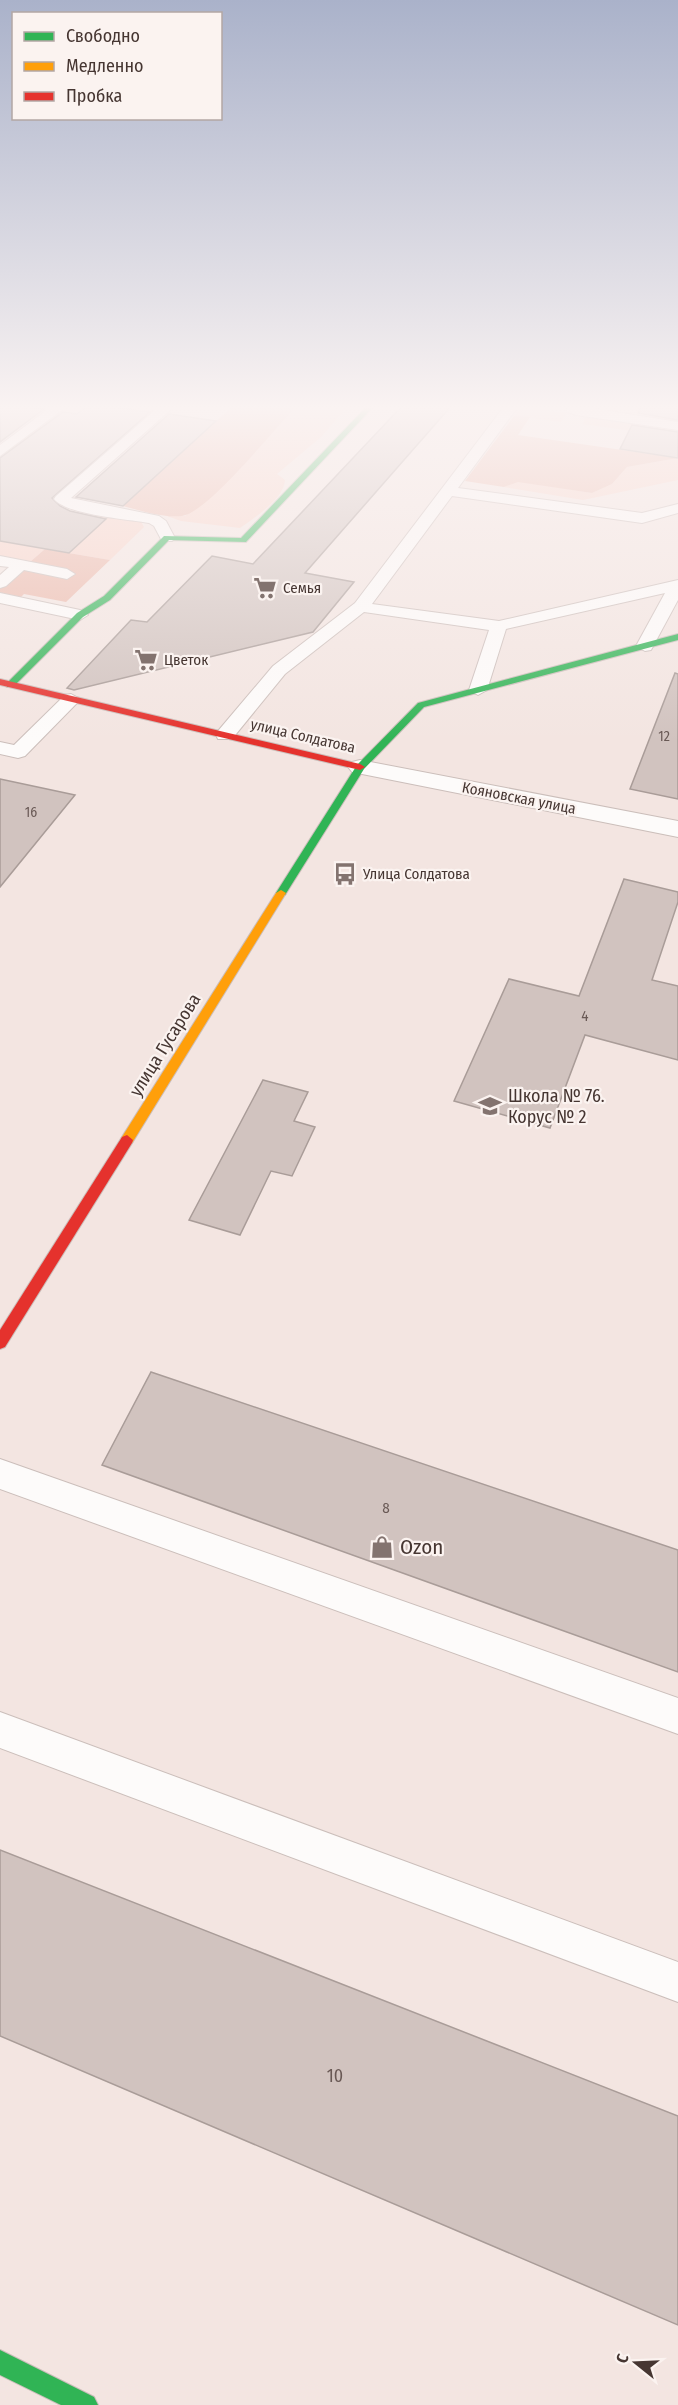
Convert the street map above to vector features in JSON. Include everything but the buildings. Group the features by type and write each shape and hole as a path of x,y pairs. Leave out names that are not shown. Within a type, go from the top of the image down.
{"street":[{"path":"5,683 80,615 107,598 167,538 243,540 266,516"},
{"name":"улица Солдатова","path":"5,683 360,766 421,705 678,637"},
{"name":"Кояновская улица","path":"360,766 678,829"},
{"name":"улица Гусарова","path":"0,1343 360,766"},
{"path":"0,2362 86,2405"}],"lane":[{"path":"139,516 154,519 161,524 167,538"},
{"path":"225,735 279,670 362,607 429,516"},
{"path":"629,516 648,516"},
{"path":"0,561 67,574"},
{"path":"0,583 21,565"},
{"path":"362,607 499,626 677,586"},
{"path":"645,646 677,586"},
{"path":"0,598 80,615"},
{"path":"478,690 499,626"},
{"path":"0,748 18,752 71,699"},
{"path":"0,1474 678,1716"},
{"path":"0,1730 678,1982"}],"shaded area":[{"path":"1,516 120,516 140,520 144,527 110,560 69,553 92,531"},
{"path":"167,516 256,516 240,528 181,521"},
{"path":"0,541 45,549 30,562 0,556"},
{"path":"45,549 110,560 66,602 24,594 20,598 0,594 0,588"}],"traffic: fast":[{"path":"10,685 80,615 107,598 167,538 243,540 266,516"},
{"path":"281,893 360,767 421,705 678,637"},
{"path":"0,2362 86,2405"}],"traffic: slow":[{"path":"127,1140 281,893"}],"traffic: jam":[{"path":"0,682 360,767"},
{"path":"0,1343 127,1140"}],"place":[{"name":"Семья","path":"265,588"},
{"name":"Цветок","path":"146,660"},
{"name":"Улица Солдатова","path":"345,874"},
{"name":"Школа № 76. Корус № 2","path":"490,1106"},
{"name":"Ozon","path":"382,1547"}]}
